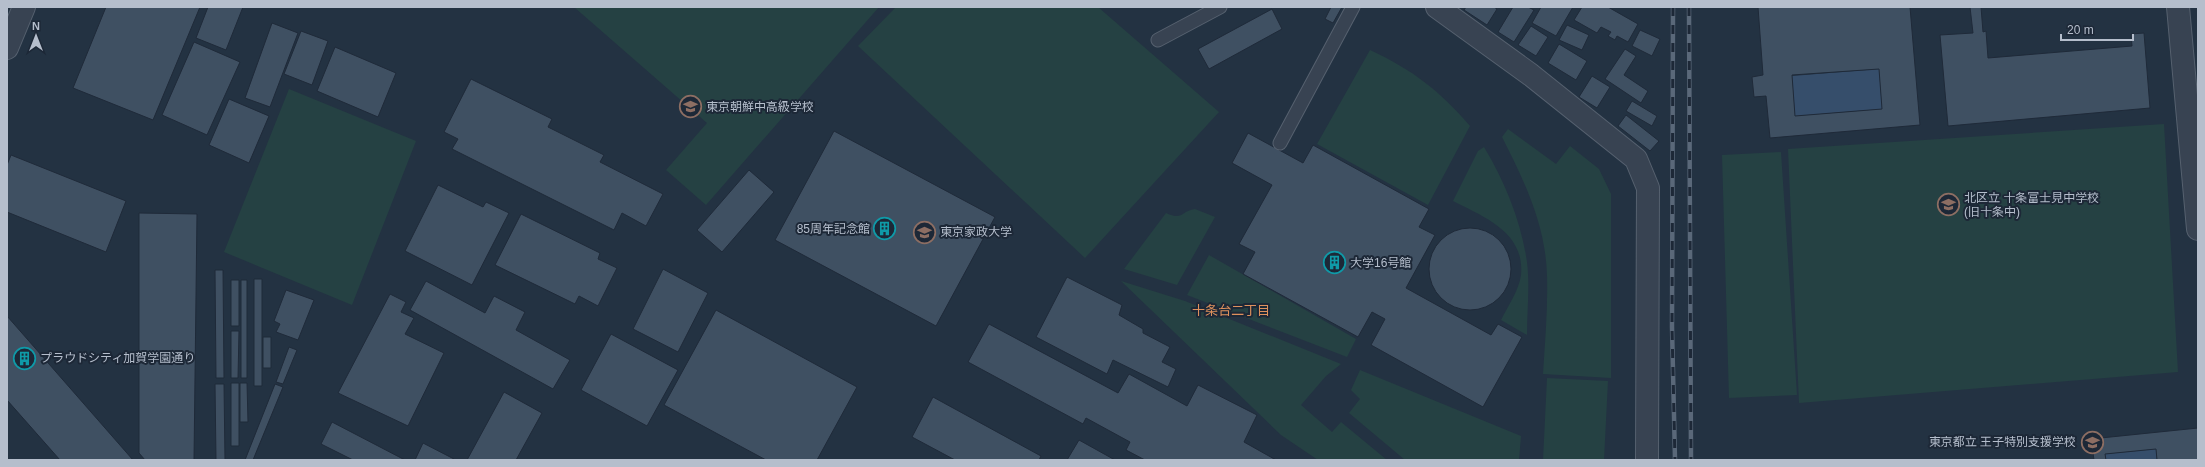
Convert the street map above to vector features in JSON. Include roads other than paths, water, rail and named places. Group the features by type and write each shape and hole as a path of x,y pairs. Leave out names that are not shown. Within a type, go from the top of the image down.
{"street":[{"path":"7,48 24,7"},
{"path":"1437,7 1531,75 1636,159 1648,188 1647,460"},
{"path":"2178,7 2198,229"}],"lane":[{"path":"1158,40 1220,7"},
{"path":"1280,144 1353,7"}],"water":[{"path":"1879,69 1882,109 1795,116 1792,76"},
{"path":"2156,449 2157,460 2106,460 2105,454"}],"railway":[{"path":"1673,7 1672,327 1675,460"},
{"path":"1689,7 1691,460"}],"place":[{"name":"東京朝鮮中高級学校","path":"690,107"},
{"name":"北区立 十条富士見中学校 (旧十条中)","path":"1948,205"},
{"name":"85周年記念館","path":"885,229"},
{"name":"東京家政大学","path":"925,232"},
{"name":"大学16号館","path":"1334,263"},
{"name":"プラウドシティ加賀学園通り","path":"25,358"},
{"name":"東京都立 王子特別支援学校","path":"2092,442"}],"district":[{"name":"十条台二丁目","path":"1231,310"}]}
